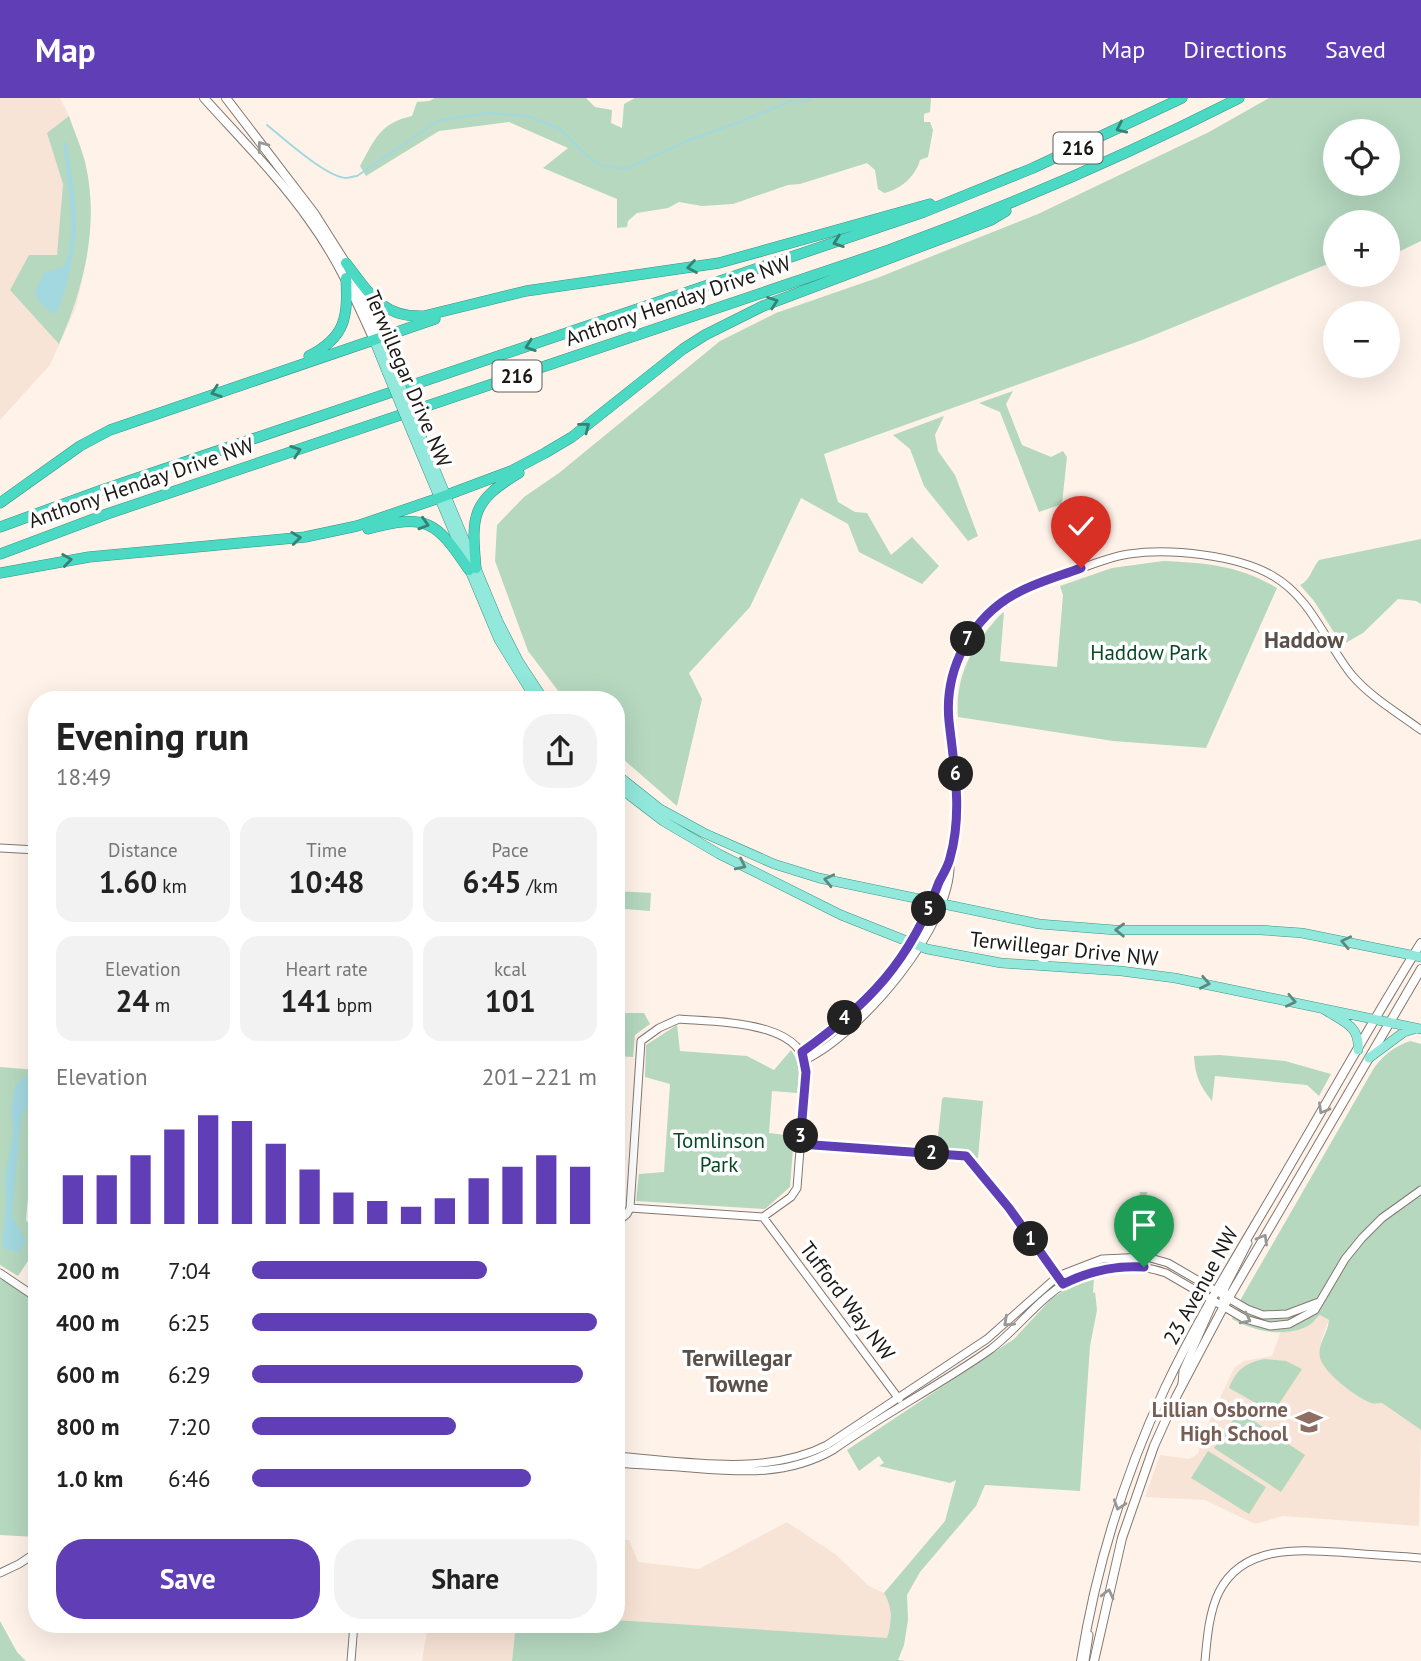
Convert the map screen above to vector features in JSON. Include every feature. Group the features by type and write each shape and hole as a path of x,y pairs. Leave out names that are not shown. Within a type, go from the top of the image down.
{"highway":[{"name":"Anthony Henday Drive NW","path":"0,527 102,490 843,241 1033,168 1182,98"},
{"name":"Anthony Henday Drive NW","path":"0,554 120,510 889,250 1034,195 1149,144 1239,98"},
{"path":"346,263 371,297 389,310 399,314 425,316 574,282 719,263 971,193"},
{"path":"333,532 442,497 527,463 572,437 683,349 730,321 991,220 1034,195"},
{"path":"280,370 320,350 339,332 346,315 346,278"},
{"path":"0,503 50,466 102,434 143,417 494,299"},
{"path":"473,569 473,533 477,512 485,498 520,472 527,463"},
{"path":"0,573 89,557 238,544 366,529 409,520 441,532 473,569"}],"main road":[{"name":"Terwillegar Drive NW","path":"204,98 293,197 310,220 346,278 377,338"},
{"name":"Terwillegar Drive NW","path":"226,98 314,213 346,263 473,569 505,636 538,691"},
{"name":"Terwillegar Drive NW","path":"473,569 499,640 530,691"},
{"name":"Terwillegar Drive NW","path":"625,781 675,818 756,857 819,878 936,904 1023,922 1073,928 1260,930 1301,933 1417,956"},
{"name":"Terwillegar Drive NW","path":"625,792 663,821 711,850 841,915 915,945 945,954 1001,964 1121,971 1175,978 1421,1029"},
{"name":"23 Avenue NW","path":"1219,1296 1264,1210 1376,1019 1417,956 1421,943"},
{"name":"23 Avenue NW","path":"1083,1661 1092,1606 1117,1511 1170,1378 1369,1058 1421,969"},
{"path":"1321,1007 1356,1031 1358,1050"},
{"path":"1369,1058 1404,1032 1421,1029"},
{"name":"23 Avenue NW","path":"1094,1661 1122,1538 1154,1446 1182,1384 1224,1306 1219,1296"}],"street":[{"path":"804,1056 878,988 915,945 936,904 950,861 957,792 949,723 949,697 955,667 964,647 981,622 1009,597 1034,584 1110,558 1154,552 1241,561 1273,575 1300,598 1358,681 1421,730"},
{"path":"0,848 28,850"},
{"path":"625,1216 630,1208 643,1038 679,1019 741,1024 781,1036 794,1044 804,1056 800,1144 794,1193 763,1217 630,1208"},
{"path":"800,1144 966,1156 1009,1208 1063,1284"},
{"path":"1224,1306 1255,1324 1283,1325 1309,1315 1315,1310 1362,1238 1382,1218 1421,1190"},
{"name":"Tufford Way NW","path":"763,1217 903,1406"},
{"path":"625,1462 748,1464 785,1461 803,1456 827,1445 987,1339 1058,1276 1102,1259 1147,1256 1168,1263 1219,1296"},
{"path":"625,1458 728,1471 780,1470 811,1461 990,1350 1020,1324 1047,1295 1063,1284 1102,1269 1125,1266 1151,1268 1256,1313 1270,1316 1287,1314 1319,1302"},
{"path":"0,1273 28,1292"},
{"path":"1182,1384 1183,1371 1219,1296"},
{"path":"1205,1661 1207,1640 1220,1590 1232,1575 1258,1558 1289,1550 1421,1558"},
{"path":"0,1573 28,1558"},
{"path":"351,1661 353,1633"}],"shaded area":[{"path":"0,98 60,98 85,162 91,206 87,257 76,307 50,365 0,420"},
{"name":"Lillian Osborne High School","path":"1320,1315 1329,1320 1321,1341 1337,1381 1382,1403 1421,1430 1419,1526 1283,1516 1255,1524 1205,1500 1145,1497 1160,1455 1189,1459 1198,1454 1204,1433 1234,1368 1244,1361 1272,1356 1280,1333 1308,1326"},
{"path":"787,1522 835,1554 869,1586 884,1593 890,1603 891,1623 887,1639 625,1621 625,1540 629,1540 638,1562 699,1569"},
{"path":"427,1633 515,1633 512,1661 422,1661"}],"green space":[{"path":"435,98 586,98 595,107 612,110 611,123 622,128 624,104 635,98 931,98 930,112 924,114 924,122 930,122 933,130 928,157 920,160 915,172 902,185 884,193 878,189 875,170 867,163 733,204 702,206 679,202 668,208 637,213 628,221 627,227 617,228 617,199 543,168 568,148 509,122 439,131 366,176 360,166 385,128 412,116 417,102"},
{"path":"1269,98 1421,98 1421,241 1400,251 1400,210 1323,210 1323,266 1142,340 824,454 838,502 855,512 867,513 891,555 912,537 939,566 922,584 859,552 848,524 801,498 750,607 689,673 702,699 677,806 625,761 625,691 558,691 528,651 495,561 497,525 524,497 559,473 720,341 776,313 877,278 1038,214 1209,132"},
{"path":"69,116 83,156 89,185 90,232 76,301 59,344 10,290 29,255 57,255 63,184 47,133"},
{"path":"1013,391 1006,404 1022,445 1051,457 1063,451 1067,457 1062,504 1039,512 1000,412 979,403"},
{"path":"944,416 935,435 938,451 955,475 978,536 968,541 924,486 910,449 893,435"},
{"path":"1421,539 1421,604 1398,599 1363,633 1342,645 1314,601 1300,585 1309,577 1319,560"},
{"name":"Haddow Park","path":"1163,561 1235,570 1277,588 1206,748 1113,741 958,717 959,688 967,662 981,639 1004,612 1000,661 1057,667 1063,595 1060,586 1112,568"},
{"path":"625,892 651,893 650,911 625,909"},
{"path":"625,1013 644,1013 650,1024 635,1035 633,1057 625,1057"},
{"name":"Tomlinson Park","path":"677,1025 680,1051 747,1056 774,1070 791,1050 794,1055 799,1070 797,1093 772,1091 769,1133 794,1136 790,1187 765,1209 636,1201 639,1174 664,1172 670,1084 645,1077 646,1045"},
{"path":"1410,1041 1421,1044 1421,1430 1382,1403 1371,1403 1358,1396 1328,1371 1319,1353 1329,1320 1320,1315 1299,1330 1279,1332 1259,1330 1232,1319 1242,1297 1374,1068 1390,1052"},
{"path":"1220,1055 1285,1061 1331,1074 1319,1096 1307,1085 1215,1076 1212,1101 1199,1080 1194,1056"},
{"path":"0,1067 28,1069 28,1261 18,1276 0,1265"},
{"path":"944,1097 983,1101 978,1158 974,1159 967,1152 939,1149 937,1146"},
{"path":"1140,1192 1147,1192 1143,1243 1129,1242 1131,1229"},
{"path":"1094,1278 1093,1293 1095,1292 1097,1310 1090,1346 1080,1491 985,1485 976,1506 920,1572 907,1595 908,1620 904,1645 898,1660 905,1661 512,1661 515,1633 625,1633 625,1621 887,1638 891,1615 884,1593 945,1521 956,1480 950,1483 879,1466 884,1463 879,1456 859,1471 847,1450 1014,1339 1052,1298 1074,1284"},
{"path":"0,1279 28,1297 28,1537 0,1535"},
{"path":"1265,1359 1286,1361 1302,1369 1275,1410 1270,1411 1229,1388 1242,1368"},
{"path":"1239,1411 1305,1455 1281,1492 1214,1448"},
{"path":"1208,1451 1266,1487 1249,1514 1191,1478"},
{"path":"0,1621 17,1652 26,1661 0,1661"}],"water":[{"path":"65,142 75,200 76,233 67,284 58,310 53,314 41,304 35,293 44,273 63,267 71,241"},
{"path":"24,1077 28,1077 28,1105 21,1117 12,1216 26,1242 19,1252 7,1250 2,1244 6,1207 5,1178 13,1132 11,1108 15,1086"}],"waterway":[{"path":"267,125 316,164 346,178 357,176 438,121 487,113 528,116 560,129 586,155 602,166 625,169 692,139 788,102 812,98"}],"place":[{"name":"Lillian Osborne High School","path":"1309,1422"}],"district":[{"name":"Haddow","path":"1304,640"},
{"name":"Terwillegar Towne","path":"737,1371"}],"route":[{"path":"1081,568 1034,584 1009,597 981,622 964,647 955,667 949,697 948,713 957,792 956,823 950,861 927,915 898,964 866,999 802,1052 806,1072 800,1144 966,1156 1009,1208 1063,1284 1102,1269 1119,1266 1144,1267"}]}
